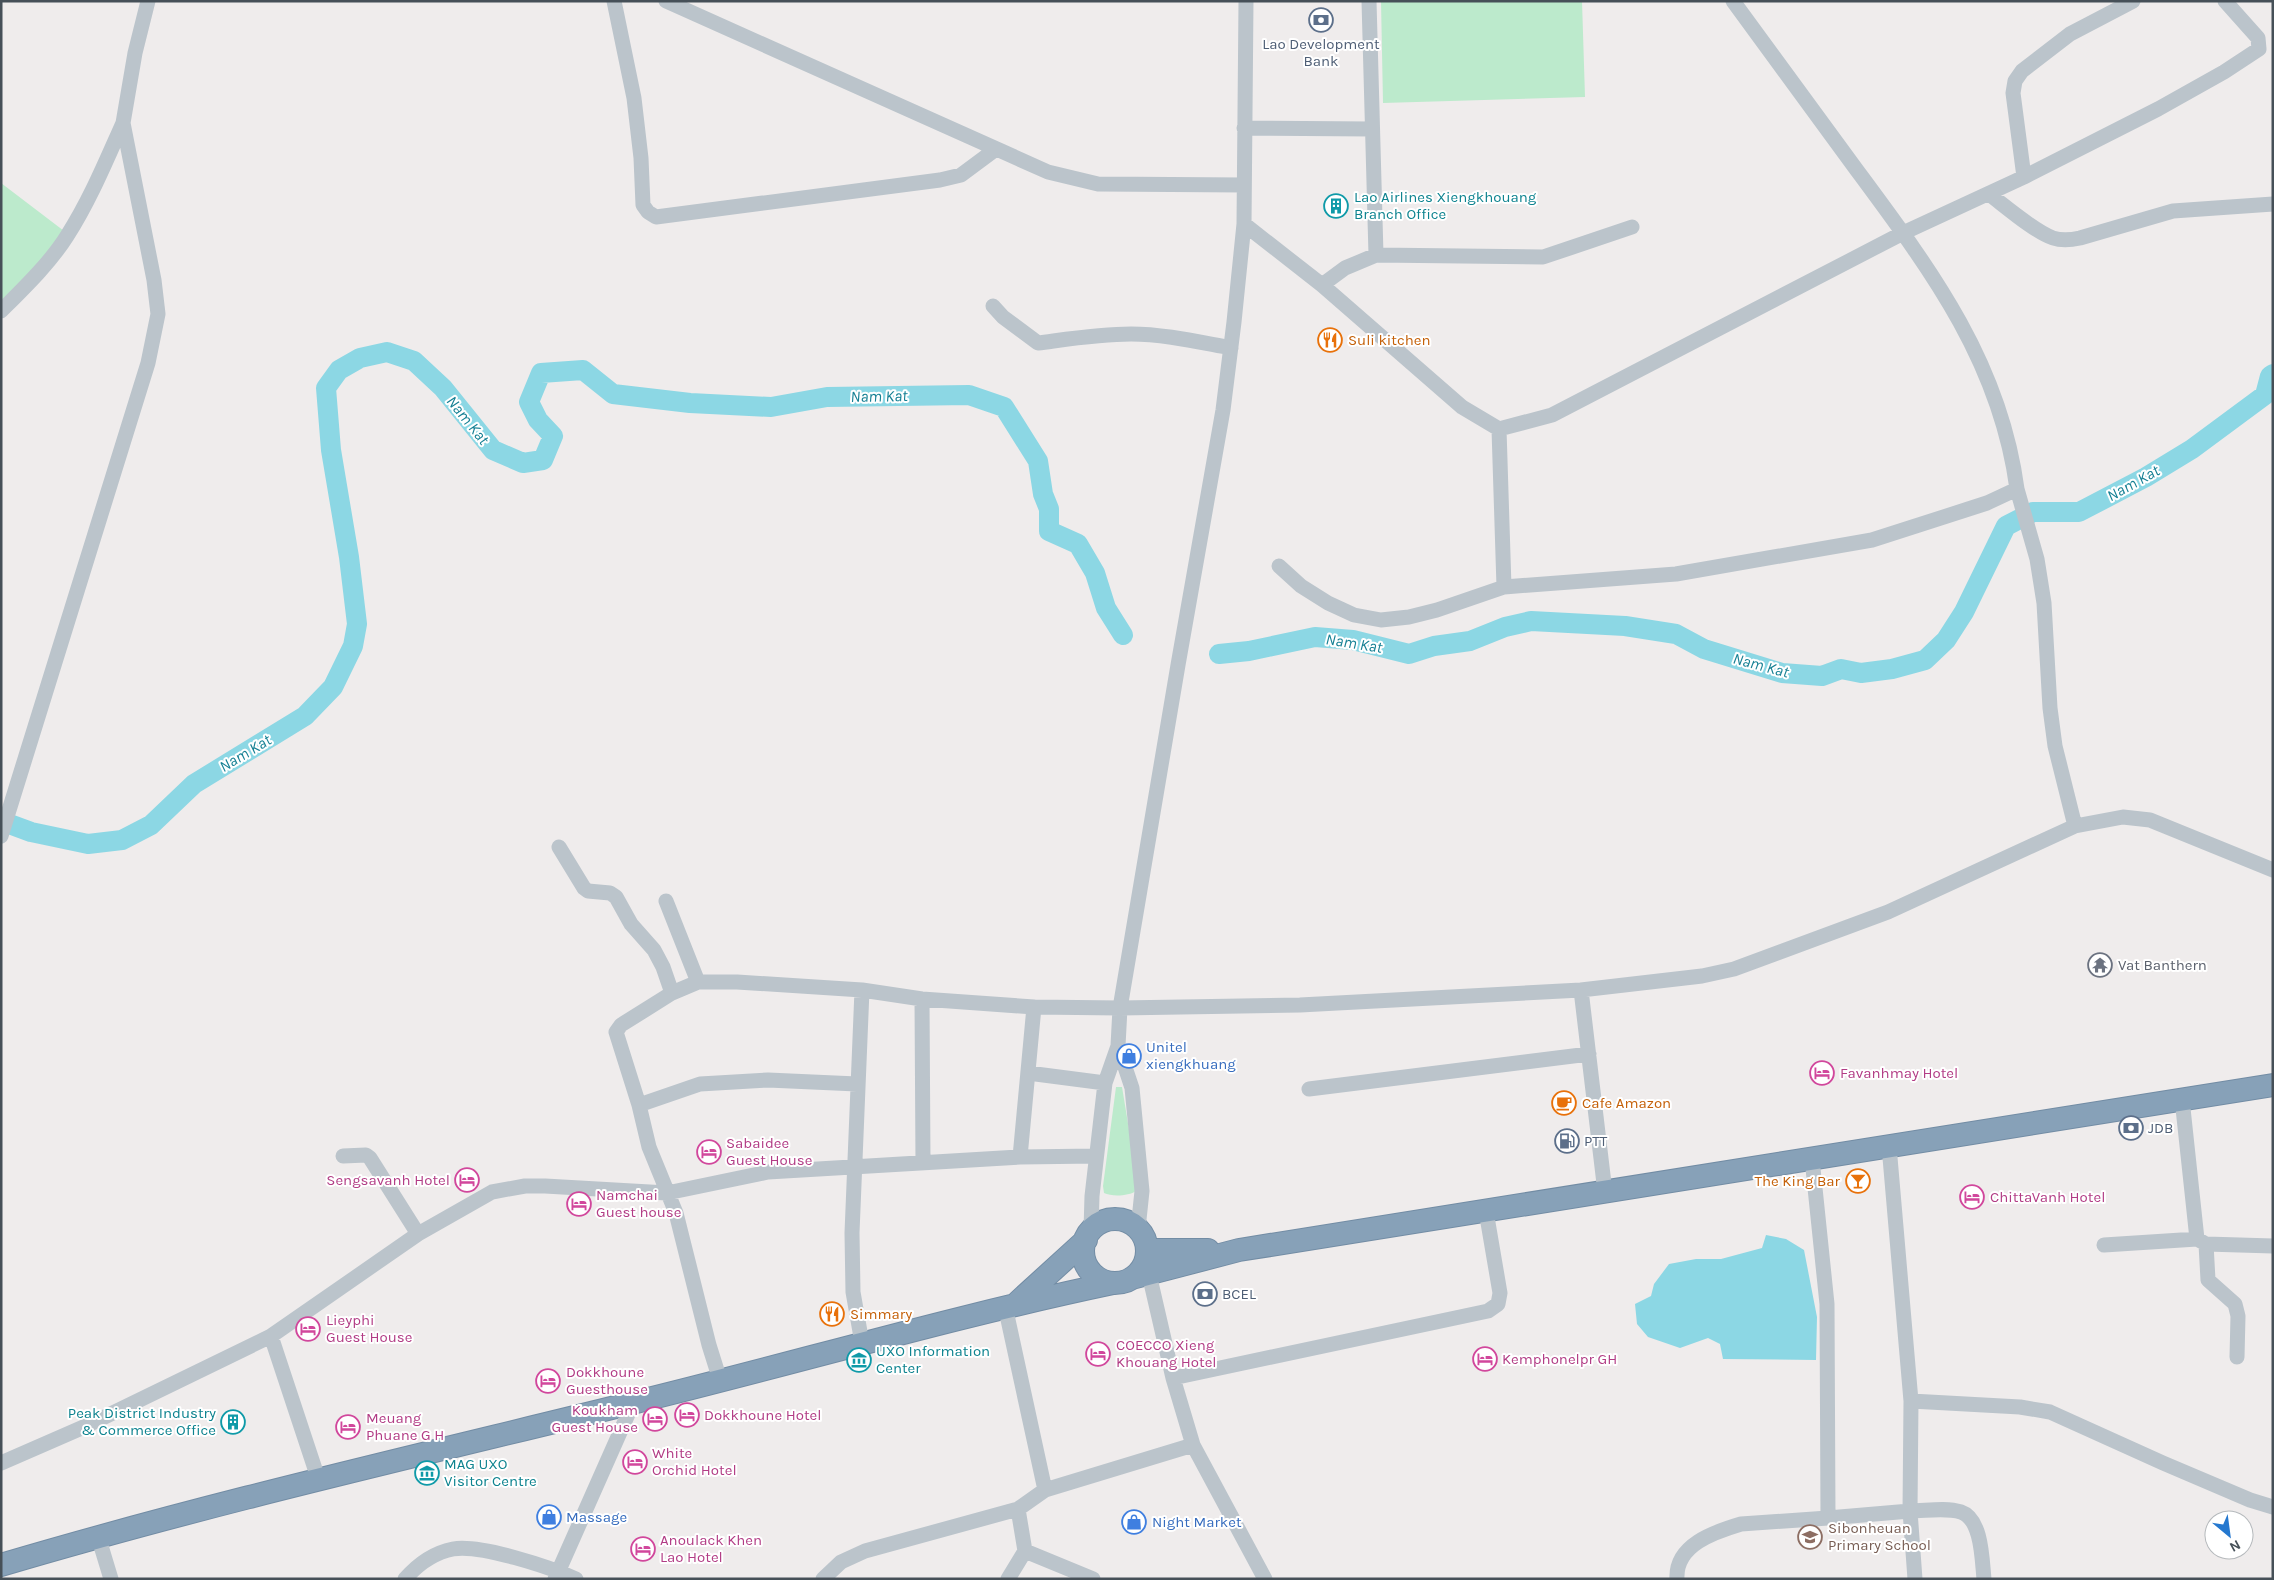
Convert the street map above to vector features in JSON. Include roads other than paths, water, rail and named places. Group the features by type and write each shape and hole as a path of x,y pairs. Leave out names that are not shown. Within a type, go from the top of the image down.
{"highway":[{"path":"1,1565 98,1536 318,1478 634,1403 1011,1304 1131,1278 1239,1250 2273,1085"},
{"path":"1011,1304 1088,1235 1104,1222 1118,1219 1126,1221 1138,1229 1146,1242 1147,1250 1142,1269 1131,1278 1100,1279 1090,1270 1083,1257 1088,1235"},
{"path":"1147,1250 1239,1250"}],"street":[{"path":"1,311 29,283 67,237 93,192 124,123 136,53 148,1"},
{"path":"614,1 634,98 641,158 643,205 648,212 656,217 940,180 961,175 996,149"},
{"path":"666,1 1048,172 1098,184 1244,186"},
{"path":"1088,1235 1105,1083 1118,1046 1120,1008 1223,410 1231,348 1244,224 1246,1"},
{"path":"1369,1 1371,129 1376,255"},
{"path":"1733,1 1903,232 1960,319 1986,372 2010,452 2016,489 2037,559 2044,603 2050,708 2055,746 2075,826"},
{"path":"2024,177 2013,93 2015,81 2022,71 2070,34 2133,1"},
{"path":"1244,224 1322,286 1462,407 1499,429 1552,414 1903,232 2024,177 2158,110 2224,72 2259,49 2258,38 2224,1"},
{"path":"1,836 148,363 158,314 154,280 124,123"},
{"path":"1244,128 1371,129"},
{"path":"1988,194 2042,232 2053,238 2066,240 2080,238 2173,211 2273,204"},
{"path":"1322,286 1345,268 1376,255 1543,257 1632,227"},
{"path":"993,306 1003,317 1038,344 1089,336 1132,334 1183,339 1231,348"},
{"path":"1499,429 1504,587"},
{"path":"1279,566 1300,586 1328,603 1354,614 1381,620 1409,617 1437,610 1504,587 1676,574 1872,540 1987,503 2016,489"},
{"path":"720,1380 676,1213 649,1147 639,1105 616,1032 621,1025 672,993 698,982 737,982 862,990 922,999 1034,1007 1120,1008 1300,1005 1581,990 1702,976 1734,969 1888,912 2075,826 2123,817 2150,820 2273,870"},
{"path":"559,847 584,888 588,891 610,893 616,897 631,924 654,950 663,967 672,993"},
{"path":"666,901 698,982"},
{"path":"862,990 852,1233 853,1292 862,1343"},
{"path":"1581,990 1604,1192"},
{"path":"922,999 924,1164"},
{"path":"1020,1157 1034,1007"},
{"path":"1118,1046 1132,1088 1142,1191 1138,1229"},
{"path":"1309,1089 1589,1054"},
{"path":"1028,1073 1105,1083"},
{"path":"639,1105 700,1084 768,1080 857,1084"},
{"path":"2182,1100 2208,1280 2235,1304 2238,1316 2237,1357"},
{"path":"1890,1146 1911,1401 1910,1512 1915,1579"},
{"path":"343,1156 366,1155 370,1158 418,1234"},
{"path":"1,1463 86,1426 271,1336 418,1234 492,1192 525,1186 667,1193 768,1172 1020,1157 1096,1156"},
{"path":"1812,1159 1827,1304 1828,1518"},
{"path":"1173,1378 1488,1311 1498,1304 1500,1293 1486,1211"},
{"path":"2104,1245 2201,1241 2273,1246"},
{"path":"1131,1278 1173,1378 1193,1446 1265,1579"},
{"path":"1011,1304 1045,1490"},
{"path":"271,1336 318,1478"},
{"path":"1911,1401 2020,1407 2050,1412 2163,1463 2250,1500 2273,1507"},
{"path":"557,1575 634,1403"},
{"path":"823,1579 840,1562 865,1551 1018,1509 1045,1490 1193,1446"},
{"path":"1008,1579 1025,1551 1018,1509"},
{"path":"1677,1579 1680,1558 1689,1547 1728,1528 1741,1524 1943,1510 1962,1512 1973,1521 1980,1540 1984,1579"},
{"path":"98,1536 111,1579"},
{"path":"405,1579 424,1560 454,1549 484,1551 557,1575 576,1579"},
{"path":"1025,1551 1093,1579"}],"water":[{"path":"1766,1235 1786,1239 1804,1250 1817,1317 1816,1360 1723,1359 1720,1344 1708,1338 1680,1348 1648,1337 1637,1324 1635,1304 1651,1296 1654,1284 1669,1264 1696,1259 1721,1259 1762,1248"}],"waterway":[{"name":"Nam Kat","path":"1,821 31,832 88,844 122,840 151,825 194,784 305,716 333,687 353,646 357,624 349,557 331,450 326,388 339,370 360,358 387,352 414,361 443,388 493,450 523,463 543,460 553,436 538,420 529,402 541,373 583,370 613,394 690,403 771,407 827,397 969,395 1004,407 1038,461 1043,494 1049,509 1049,531 1078,544 1095,573 1106,608 1123,635"},
{"name":"Nam Kat","path":"1219,654 1249,651 1315,637 1353,640 1409,654 1434,646 1470,641 1505,627 1531,621 1625,626 1676,634 1704,649 1782,673 1822,676 1841,669 1861,673 1892,669 1925,660 1946,640 1964,612 2006,526 2033,512 2079,512 2146,477 2192,449 2265,395 2270,376 2273,374"}],"place":[{"name":"Lao Development Bank","path":"1321,20"},
{"name":"Lao Airlines Xiengkhouang Branch Office","path":"1336,206"},
{"name":"Suli kitchen","path":"1330,340"},
{"name":"Vat Banthern","path":"2100,965"},
{"name":"Unitel xiengkhuang","path":"1129,1056"},
{"name":"Favanhmay Hotel","path":"1822,1073"},
{"name":"Cafe Amazon","path":"1564,1103"},
{"name":"JDB","path":"2131,1128"},
{"name":"PTT","path":"1567,1141"},
{"name":"Sabaidee Guest House","path":"709,1152"},
{"name":"Sengsavanh Hotel","path":"467,1180"},
{"name":"The King Bar","path":"1858,1181"},
{"name":"ChittaVanh Hotel","path":"1972,1197"},
{"name":"Namchai Guest house","path":"579,1204"},
{"name":"BCEL","path":"1205,1294"},
{"name":"Simmary","path":"832,1314"},
{"name":"Lieyphi Guest House","path":"308,1329"},
{"name":"COECCO Xieng Khouang Hotel","path":"1098,1354"},
{"name":"Kemphonelpr GH","path":"1485,1359"},
{"name":"UXO Information Center","path":"859,1360"},
{"name":"Dokkhoune Guesthouse","path":"548,1381"},
{"name":"Dokkhoune Hotel","path":"687,1415"},
{"name":"Koukham Guest House","path":"655,1419"},
{"name":"Peak District Industry & Commerce Office","path":"233,1422"},
{"name":"Meuang Phuane G H","path":"348,1427"},
{"name":"White Orchid Hotel","path":"635,1462"},
{"name":"MAG UXO Visitor Centre","path":"427,1473"},
{"name":"Massage","path":"549,1517"},
{"name":"Night Market","path":"1134,1522"},
{"name":"Sibonheuan Primary School","path":"1810,1537"},
{"name":"Anoulack Khen Lao Hotel","path":"643,1549"}]}
